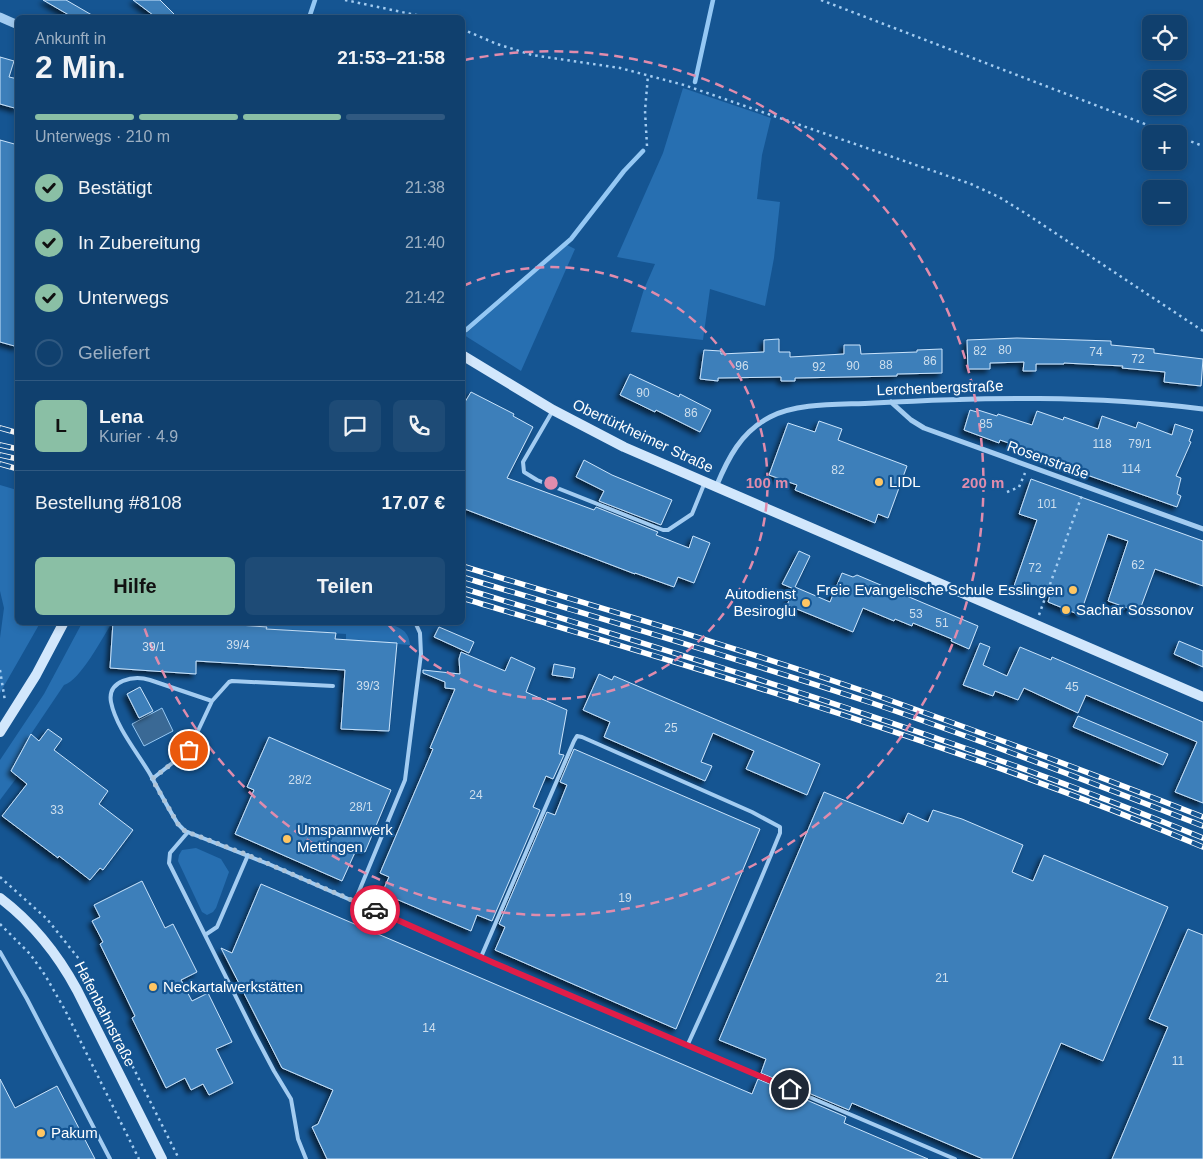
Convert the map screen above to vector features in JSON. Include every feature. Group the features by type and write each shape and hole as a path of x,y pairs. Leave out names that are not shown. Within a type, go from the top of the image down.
{"main road":[{"name":"Obertürkheimer Straße","path":"465,357 554,410 624,447 1203,698"},
{"path":"0,732 47,656 62,627"},
{"name":"Hafenbahnstraße","path":"0,898 38,932 67,971 162,1159"}],"street":[{"path":"0,18 15,24"},
{"name":"Lerchenbergstraße","path":"716,487 730,456 741,439 769,417 792,409 974,398 1065,399 1203,409"},
{"name":"Rosenstraße","path":"891,402 919,425 1203,529"}],"lane":[{"path":"554,410 523,462 524,472 537,480 665,530 673,528 692,514 705,482"},
{"path":"355,901 405,780 422,654 420,633 416,625"},
{"path":"212,701 144,678 124,680 112,692 111,699 114,713 178,824 188,832 248,855 481,957 955,1159"},
{"path":"152,779 189,750 212,701 232,680 333,686"},
{"path":"481,957 574,740 577,736 582,737 780,826 780,833 759,884 688,1044"},
{"path":"188,832 172,850 169,860 204,935 274,1072 291,1099 298,1139 306,1159"},
{"path":"204,935 214,930 217,926 248,855"},
{"path":"0,952 23,992 110,1159"}],"path":[{"path":"345,0 416,15"},
{"path":"821,0 1147,125"},
{"path":"465,30 497,44 532,55 609,66 648,74 714,94 985,190 1025,213 1203,331"},
{"path":"647,146 645,111 648,74"},
{"path":"1187,140 1203,146"},
{"path":"1007,492 1019,487 1027,465"},
{"path":"1035,625 1084,486"},
{"path":"0,670 9,720"},
{"path":"0,924 30,954 45,975 65,1010 139,1159"}],"shaded area":[{"path":"683,88 771,118 762,155 757,199 780,202 774,258 765,306 710,289 703,340 631,332 644,289 655,264 617,257 663,153"},
{"path":"567,245 575,249 521,371 465,334"},
{"path":"0,485 15,489 15,625 39,625 0,693 0,638 4,608 0,591"},
{"path":"81,625 111,625 84,668 70,682 64,685 31,734 11,771 18,776 0,800 0,760 44,694"},
{"path":"235,625 391,625 404,631 410,645 346,640 346,634 266,629 266,627"},
{"path":"162,708 173,731 144,746 132,724"},
{"path":"196,848 221,859 229,872 216,908 207,915 202,912 178,861 182,850"}],"building":[{"path":"43,0 66,0 92,15 69,15"},
{"path":"133,0 160,0 175,15 153,15"},
{"path":"0,57 14,61 9,77 15,78 15,108 0,104"},
{"path":"0,140 15,144 15,346 0,342"},
{"path":"1017,338 1111,341 1111,345 1154,349 1154,353 1203,359 1201,386 1164,382 1165,372 1122,368 1123,366 1064,363 1036,364 1036,371 1023,371 1024,362 990,363 990,369 968,369 967,340"},
{"path":"779,339 779,352 790,352 790,357 844,354 844,345 860,345 861,354 942,349 942,373 795,378 795,381 781,381 781,377 718,378 718,381 700,379 704,350 721,351 721,354 764,352 764,340"},
{"path":"630,374 679,397 680,394 711,410 700,432 620,395"},
{"path":"471,392 514,414 513,416 533,427 507,478 594,510 596,507 658,532 656,535 689,548 693,536 710,543 694,583 678,577 674,587 465,509 465,402"},
{"path":"970,410 977,412 978,410 997,416 998,414 1032,425 1037,411 1063,420 1064,417 1098,429 1102,416 1136,428 1138,422 1172,435 1175,424 1193,430 1189,441 1191,442 1176,476 1181,478 1177,494 1181,496 1177,507 1045,460 1047,456 1000,440 999,443 964,430"},
{"path":"819,421 842,429 838,440 907,466 888,518 878,514 875,523 795,490 797,485 769,475 788,423 815,432"},
{"path":"584,460 612,475 672,500 661,525 599,501 604,491 576,477"},
{"path":"1031,479 1203,541 1203,586 1155,569 1139,612 1108,601 1128,541 1108,534 1080,615 1048,602 1050,595 1029,587 1028,591 1014,586 1037,520 1019,514"},
{"path":"799,551 810,556 795,587 830,602 842,573 853,577 857,575 978,626 969,649 951,641 952,639 913,623 912,626 895,619 894,621 863,608 853,632 787,605 794,589 782,584"},
{"path":"113,625 238,625 267,627 266,629 336,633 335,639 397,643 389,731 341,729 345,670 196,661 196,674 110,668"},
{"path":"439,627 474,642 469,653 434,637"},
{"path":"1179,641 1203,651 1203,667 1174,654"},
{"path":"980,643 990,647 983,665 1007,676 1020,647 1051,660 1052,657 1203,722 1203,803 1175,792 1197,742 1086,695 1078,713 1024,688 1018,700 995,691 993,696 963,685"},
{"path":"461,652 505,671 511,657 535,668 526,692 567,710 559,754 564,755 553,779 546,776 533,807 540,810 492,921 477,915 471,931 382,893 389,877 380,873 433,749 430,748 455,689 445,688 445,682 423,673 423,670 460,674 459,659"},
{"path":"554,664 575,668 573,678 552,675"},
{"path":"599,674 612,680 614,676 820,764 807,795 746,769 754,751 713,733 701,762 712,766 705,781 604,737 610,722 583,710"},
{"path":"140,687 153,711 139,718 127,694"},
{"path":"1078,716 1168,754 1163,765 1073,727"},
{"path":"48,729 62,739 54,750 108,791 99,804 133,830 103,870 100,868 90,880 2,816 27,784 11,771 31,734 39,741"},
{"path":"269,737 391,790 365,852 357,848 342,881 235,834 254,790 247,787"},
{"path":"574,749 760,829 676,1029 495,950 505,927 499,924 547,812 555,815 567,785 560,782"},
{"path":"824,792 903,824 908,813 928,822 933,810 962,819 1023,845 1012,872 1033,881 1044,855 1168,907 1103,1061 1061,1043 1012,1159 983,1159 852,1103 849,1110 761,1073 766,1059 719,1040"},
{"name":"Neckartalwerkstätten","path":"142,881 165,928 173,924 197,972 181,980 192,1001 208,993 232,1042 216,1049 233,1083 209,1095 203,1084 191,1090 185,1078 166,1088 132,1018 135,1016 100,944 103,942 92,921 100,917 94,905"},
{"path":"261,884 752,1094 758,1079 846,1117 844,1123 928,1159 327,1159 312,1127 318,1124 333,1090 282,1068 221,948 232,953"},
{"path":"1188,929 1203,935 1203,1159 1112,1159 1168,1027 1149,1019"},
{"name":"Pakum","path":"0,1079 15,1108 57,1086 95,1159 0,1159"}],"waterway":[{"path":"310,15 315,0"},
{"path":"695,82 713,0"},
{"path":"466,330 571,239 624,171 643,151"}],"railway":[{"path":"0,428 15,432"},
{"path":"0,445 15,448"},
{"path":"0,455 15,458"},
{"path":"0,464 15,468"},
{"path":"465,567 721,645 875,695 1203,817"},
{"path":"465,578 719,654 872,703 955,732 1203,826"},
{"path":"465,589 743,674 929,735 1112,802 1203,838"},
{"path":"465,599 743,683 929,744 1113,810 1203,847"}],"way so far":[{"path":"189,750 152,779 181,828 375,910"}],"place":[{"name":"LIDL","path":"879,482"},
{"name":"Freie Evangelische Schule Esslingen","path":"1073,590"},
{"name":"Autodienst Besiroglu","path":"806,603"},
{"name":"Sachar Sossonov","path":"1066,610"},
{"name":"Umspannwerk Mettingen","path":"287,839"},
{"name":"Neckartalwerkstätten","path":"153,987"},
{"name":"Pakum","path":"41,1133"}],"route":[{"path":"375,910 494,963 790,1089"}]}
